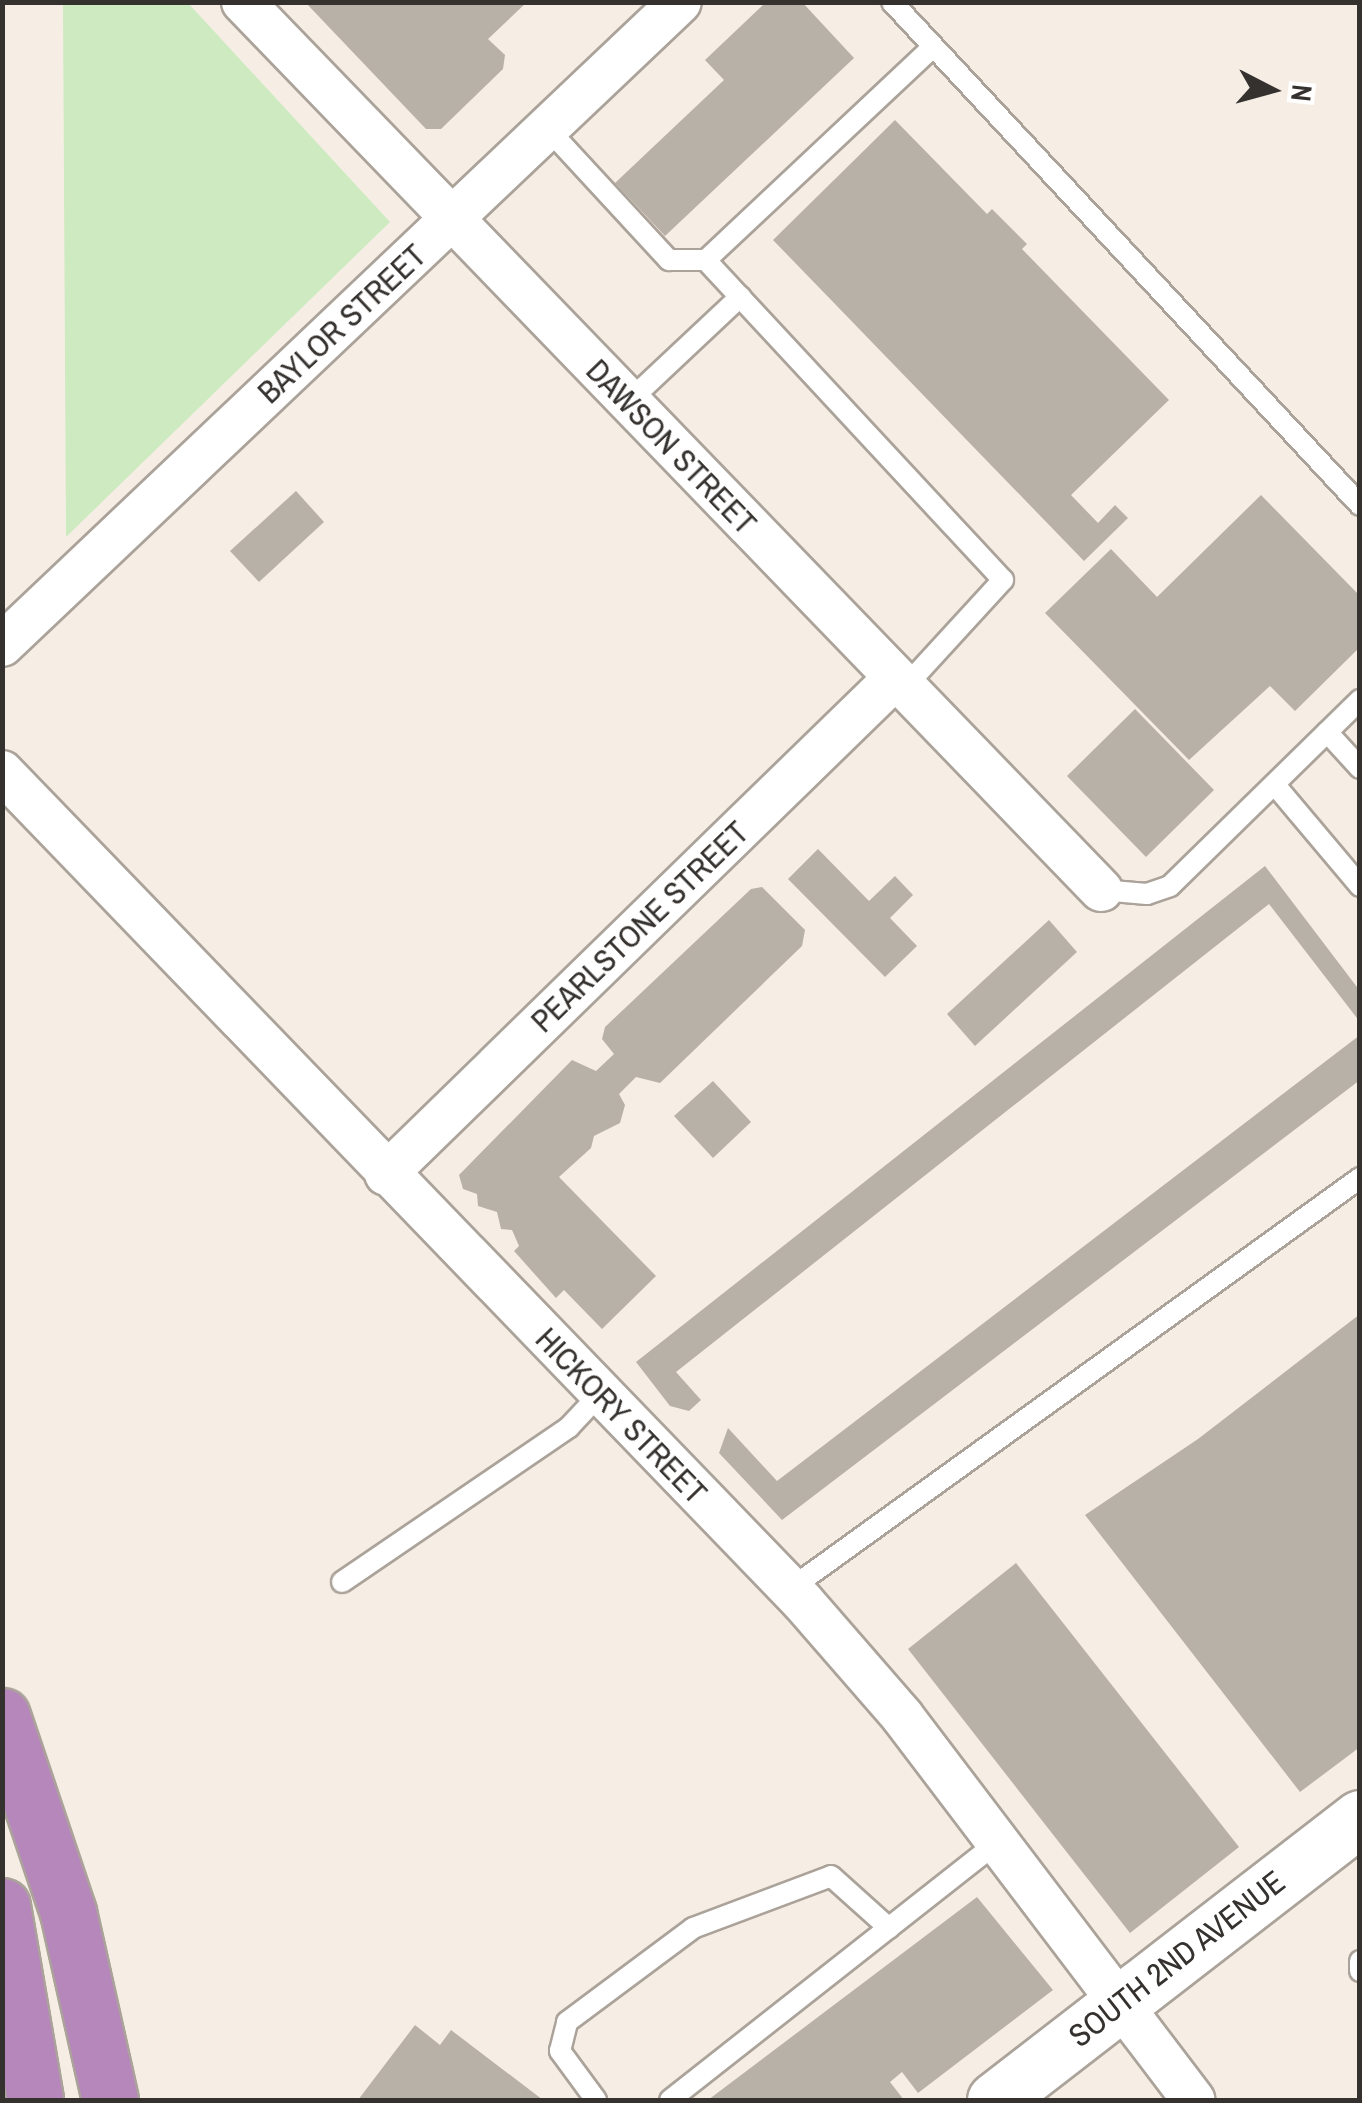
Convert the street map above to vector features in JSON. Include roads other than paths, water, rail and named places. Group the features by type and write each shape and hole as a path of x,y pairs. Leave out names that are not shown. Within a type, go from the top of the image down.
{"highway":[{"path":"2,1716 68,1912 110,2100"},
{"path":"2,1906 35,2100"}],"main road":[{"name":"SOUTH 2ND AVENUE","path":"994,2100 1360,1818"}],"street":[{"name":"DAWSON STREET","path":"244,2 1101,890"},
{"name":"BAYLOR STREET","path":"2,645 680,2"},
{"name":"PEARLSTONE STREET","path":"386,1174 899,684"},
{"name":"HICKORY STREET","path":"2,772 386,1174 790,1588 999,1842 1193,2100"}],"lane":[{"path":"892,2 1360,505"},
{"path":"547,128 669,260 706,260 934,47"},
{"path":"706,260 1003,580 899,684"},
{"path":"628,402 740,296"},
{"path":"1101,890 1136,894 1170,886 1360,700"},
{"path":"1328,732 1360,768"},
{"path":"1275,785 1360,886"},
{"path":"790,1588 1360,1178"},
{"path":"342,1582 568,1427 600,1394"},
{"path":"670,2100 999,1842"},
{"path":"596,2100 560,2051 566,2022 693,1928 831,1876 889,1928"},
{"path":"1360,1961 1360,1970"}]}
